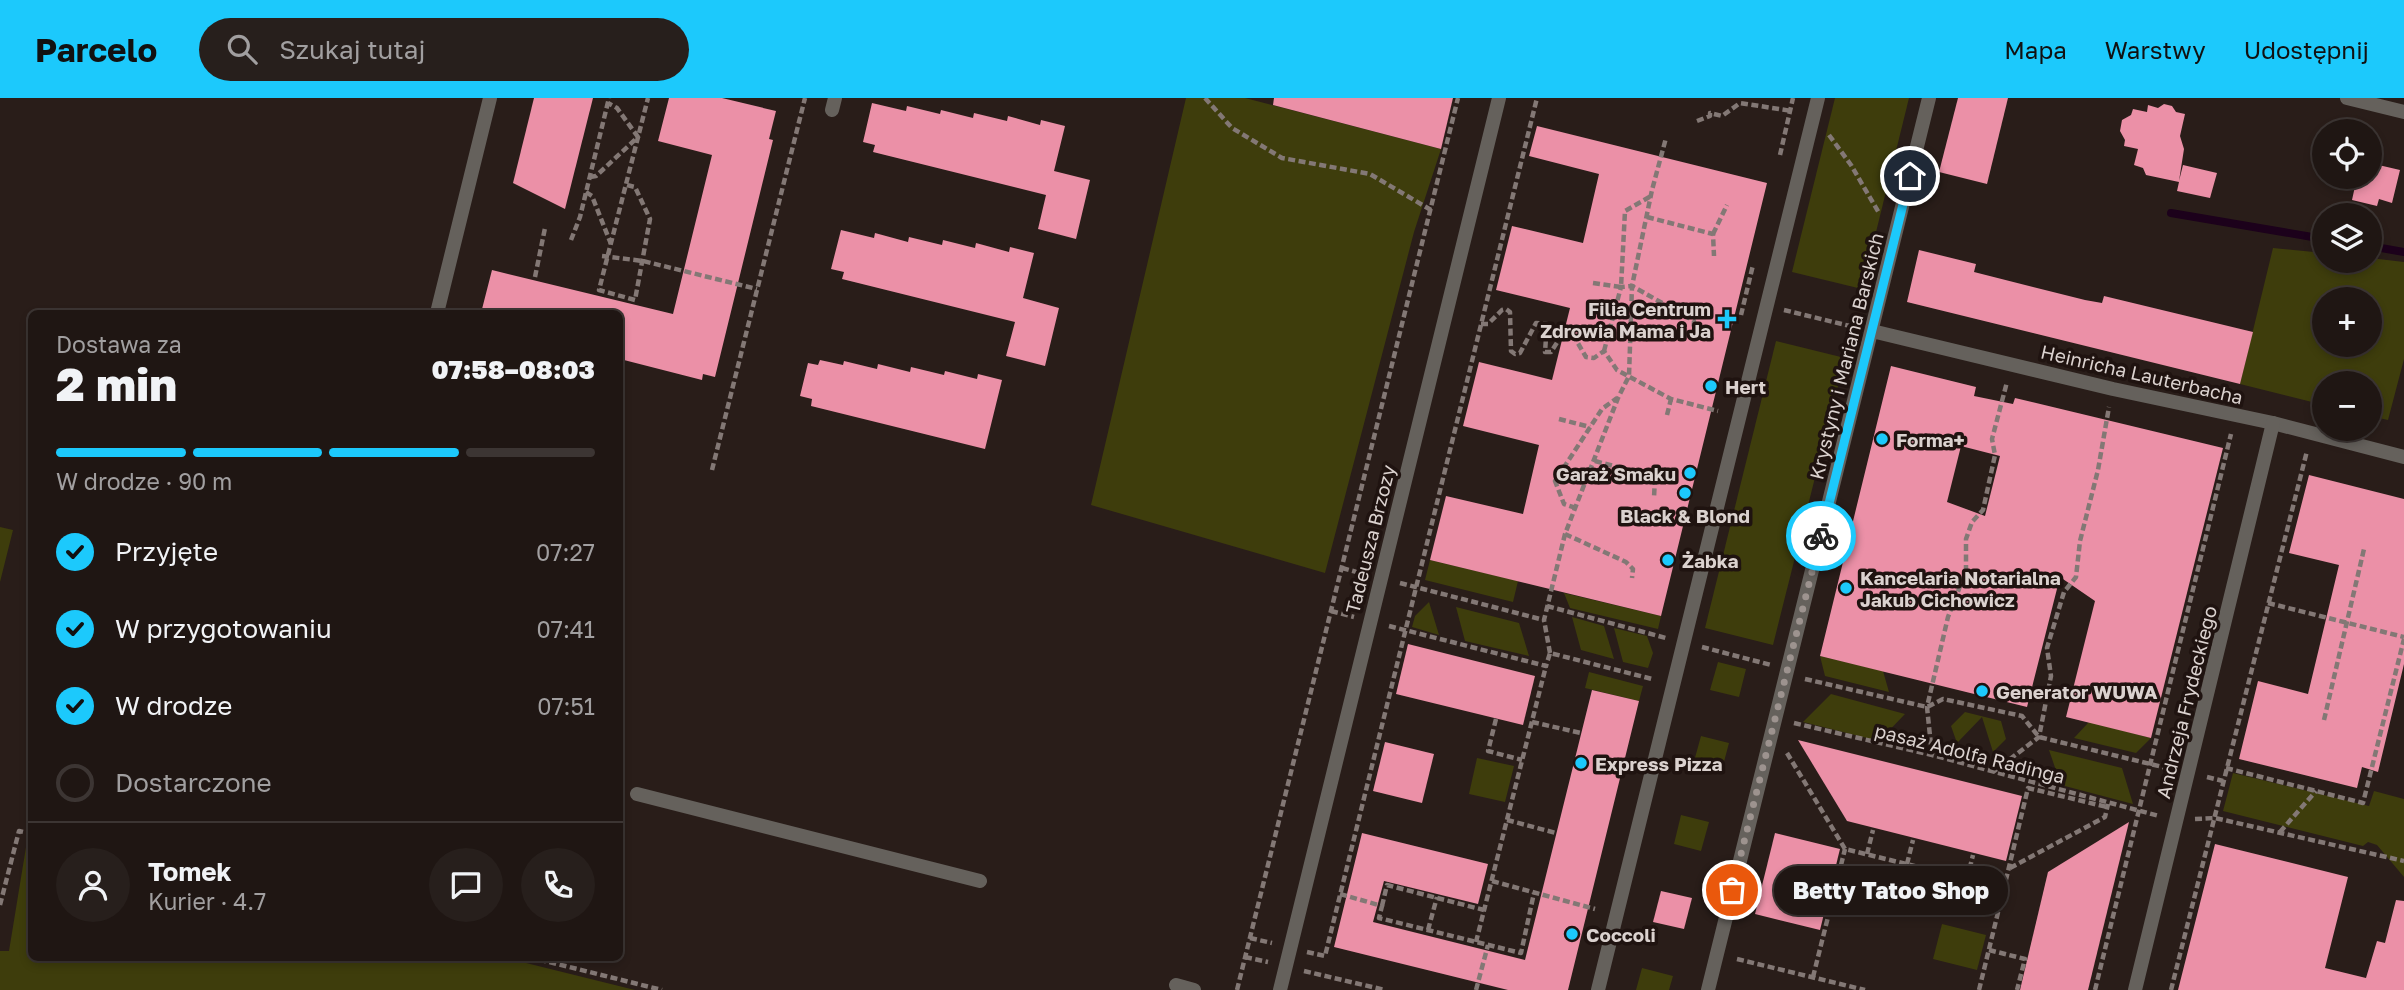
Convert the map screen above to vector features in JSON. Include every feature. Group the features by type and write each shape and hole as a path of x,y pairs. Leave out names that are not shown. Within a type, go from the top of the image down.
{"street":[{"path":"438,310 490,98"},
{"name":"Tadeusza Brzozy","path":"1280,990 1499,98"},
{"path":"1598,990 1818,98"},
{"name":"Krystyny i Mariana Barskich","path":"1707,990 1929,98"},
{"path":"2347,98 2404,112"},
{"name":"Heinricha Lauterbacha","path":"1871,331 2312,433"},
{"name":"Andrzeja Frydeckiego","path":"2135,990 2273,423"},
{"name":"Heinricha Lauterbacha","path":"2343,441 2404,457"},
{"path":"637,794 980,881"},
{"path":"1176,985 1194,990"}],"path":[{"path":"626,185 635,187 650,219 635,300 599,290 648,98"},
{"path":"712,470 804,98"},
{"path":"1205,98 1232,128 1282,158 1370,174 1431,209"},
{"path":"1237,990 1458,98"},
{"path":"1290,947 1325,956 1414,587 1537,98"},
{"path":"571,240 590,177 608,100 638,137"},
{"path":"1697,121 1710,116 1710,113 1722,116 1740,103 1790,111 1822,121 1883,219 1897,227"},
{"path":"590,177 596,176 638,137"},
{"path":"1476,942 1549,653 1544,620 1565,534 1629,376 1632,286 1666,138"},
{"path":"586,192 592,196 612,245"},
{"path":"1480,324 1488,324 1502,310 1510,312 1511,351 1515,354 1520,353 1536,323 1542,322 1547,324 1545,352 1551,352 1565,330 1572,333 1586,356 1594,358 1604,351 1621,287 1625,211 1652,196"},
{"path":"1714,256 1713,234 1727,205"},
{"path":"1647,217 1713,234"},
{"path":"535,277 545,228"},
{"path":"602,256 643,261 757,289"},
{"path":"1593,282 1621,287 1632,286 1694,321 1693,336"},
{"path":"1768,306 1871,331"},
{"path":"1604,351 1617,370 1671,399 1718,411"},
{"path":"1932,755 1927,707 1948,617 1966,571 1966,540 1972,522 1983,510 1995,455 1992,439 2011,364"},
{"path":"1993,772 2039,737 2051,677 2048,648 2064,592 2076,577 2080,541 2098,470 2113,389"},
{"path":"1576,508 1564,504 1555,481 1602,409 1618,398"},
{"path":"1667,415 1671,399"},
{"path":"2095,990 2235,416"},
{"path":"1559,419 1590,427"},
{"path":"2171,990 2312,433"},
{"path":"1595,461 1655,477 1654,498"},
{"path":"1565,534 1626,562 1633,569 1632,578"},
{"path":"2324,720 2364,549"},
{"path":"1342,568 1544,620"},
{"path":"2226,768 2363,803 2404,638 2268,603"},
{"name":"pasaż Adolfa Radinga","path":"1547,606 1788,670 1805,679 1927,707 1943,699 2022,716 2039,737 2223,781"},
{"path":"1331,611 1546,666"},
{"path":"1549,653 1652,679"},
{"path":"1496,719 1488,751 1522,760"},
{"path":"1532,722 1581,733"},
{"name":"pasaż Adolfa Radinga","path":"1793,723 1932,755 2139,811"},
{"path":"1786,752 1845,849 1813,977"},
{"path":"1979,990 2028,788 2108,804 2105,817 2009,868"},
{"path":"2280,832 2316,791"},
{"path":"2223,819 2404,861"},
{"path":"1507,820 1556,833"},
{"path":"1867,854 1873,830"},
{"path":"0,905 19,831 28,833"},
{"path":"1907,864 1913,841"},
{"path":"1845,849 2004,888"},
{"path":"1967,879 1973,855"},
{"path":"1492,881 1595,909"},
{"path":"1484,910 1387,885 1379,918 1521,953 1535,893"},
{"path":"1340,894 1382,906"},
{"path":"1428,930 1437,897"},
{"path":"1476,990 1488,945"},
{"path":"1989,950 2025,959 2017,990"},
{"path":"1245,957 1385,990"},
{"path":"1737,959 1865,990"},
{"path":"545,961 662,990"}],"shaded area":[{"path":"1186,98 1245,98 1441,149 1414,232 1325,573 1091,505"},
{"path":"1835,98 1909,98 1862,289 1792,272"},
{"path":"2273,248 2312,252 2312,273 2382,273 2382,259 2404,262 2404,359 2388,420 2382,419 2382,371 2312,371 2312,402 2240,384"},
{"path":"1776,341 1845,358 1773,645 1705,628"},
{"path":"0,527 13,530 0,582"},
{"path":"1430,560 1518,581 1513,602 1425,580"},
{"path":"1564,593 1661,616 1658,629 1570,608"},
{"path":"1429,602 1439,635 1412,627 1415,616"},
{"path":"1456,607 1519,623 1529,656 1465,641"},
{"path":"1572,617 1604,626 1614,659 1581,650"},
{"path":"1614,628 1647,636 1653,653 1648,668 1623,662"},
{"path":"1820,656 1883,671 1889,692 1825,676"},
{"path":"1718,662 1746,669 1739,697 1710,690"},
{"path":"1589,672 1643,686 1639,701 1585,688"},
{"path":"1831,694 1905,714 1879,741 1803,722"},
{"path":"1965,712 2001,721 2006,739 1993,752 1982,717 1957,743 1951,726"},
{"path":"2089,722 2151,738 2136,753 2074,738"},
{"path":"1701,736 1729,743 1721,773 1693,765"},
{"path":"2049,750 2122,768 2133,804 2061,785"},
{"path":"1477,758 1514,766 1505,802 1469,794"},
{"path":"2233,773 2369,806 2374,791 2404,799 2404,877 2377,845 2368,842 2363,846 2223,811"},
{"path":"1681,815 1709,822 1701,851 1674,844"},
{"path":"27,841 28,961 518,961 635,990 0,990 0,951 9,951"},
{"path":"1942,924 1986,935 1977,970 1933,959"},
{"path":"1642,968 1673,976 1669,990 1636,990"}],"building":[{"path":"534,98 593,98 565,209 513,183"},
{"path":"669,98 722,98 776,111 769,139 773,140 715,377 703,374 702,380 623,360 623,310 482,310 492,270 673,314 712,155 658,141"},
{"path":"1274,98 1453,98 1441,149 1273,105"},
{"path":"1958,98 2008,98 1987,184 1939,172"},
{"path":"872,103 906,111 907,106 940,114 941,110 973,118 974,113 1007,121 1008,116 1040,125 1041,120 1065,126 1054,171 1090,180 1076,239 1038,229 1046,195 873,152 875,145 863,142"},
{"path":"2164,104 2185,114 2180,136 2184,149 2179,181 2183,165 2217,173 2210,198 2177,191 2179,182 2146,175 2143,168 2134,165 2138,149 2124,146 2125,140 2120,131 2122,120 2131,115 2133,109 2147,112 2148,105 2158,108"},
{"path":"1537,126 1767,183 1661,616 1430,560 1446,496 1523,514 1539,445 1463,426 1479,362 1552,380 1570,308 1496,290 1512,226 1583,243 1599,174 1529,156"},
{"path":"2382,166 2400,170 2392,203 2379,199 2378,203 2352,200 2354,189 2382,189"},
{"path":"841,230 874,238 875,233 908,242 909,237 942,245 943,240 975,248 976,243 1009,252 1010,247 1034,253 1023,298 1059,308 1045,366 1006,356 1015,322 842,279 844,272 831,269"},
{"path":"1919,250 1976,264 1974,272 2085,300 2102,303 2104,296 2253,332 2240,384 1907,302"},
{"path":"820,360 843,365 844,361 877,369 878,364 910,372 911,367 944,375 945,371 977,379 978,374 1002,380 985,449 811,406 812,399 800,396 808,363 818,365"},
{"path":"1891,366 1976,387 1974,396 2013,404 2015,398 2223,448 2151,738 2066,717 2095,601 2060,577 2027,707 1820,656","holes":["1961,446 2000,456 1985,516 1947,502"]},
{"path":"2309,475 2404,499 2404,664 2378,772 2362,767 2357,788 2239,759 2258,681 2308,694 2339,565 2289,553"},
{"path":"1408,644 1535,676 1523,725 1396,694"},
{"path":"1592,690 1639,701 1568,990 1508,990 1334,947 1362,833 1488,864 1478,904 1384,881 1373,922 1525,960"},
{"path":"1798,740 2022,796 2006,861 1847,821"},
{"path":"1385,742 1434,754 1422,803 1373,791"},
{"path":"2129,822 2088,990 2020,990 2048,872"},
{"path":"1775,833 1840,849 1820,930 1755,914"},
{"path":"2215,844 2348,877 2325,968 2366,978 2377,941 2385,943 2396,900 2404,901 2404,990 2178,990"},
{"path":"1661,891 1692,898 1684,929 1653,922"}],"waterway":[{"path":"2171,213 2312,237"},
{"path":"2382,248 2404,252"}],"way so far":[{"path":"1732,890 1821,536"}],"place":[{"name":"Filia Centrum Zdrowia Mama i Ja","path":"1727,319"},
{"name":"Hert","path":"1711,386"},
{"name":"Forma+","path":"1882,439"},
{"name":"Garaż Smaku","path":"1690,473"},
{"name":"Black & Blond","path":"1685,493"},
{"name":"Żabka","path":"1668,560"},
{"name":"Kancelaria Notarialna Jakub Cichowicz","path":"1846,588"},
{"name":"Generator WUWA","path":"1982,691"},
{"name":"Express Pizza","path":"1581,763"},
{"name":"Betty Tatoo Shop","path":"1732,890"},
{"name":"Coccoli","path":"1572,934"}],"route":[{"path":"1821,536 1910,176"}]}
